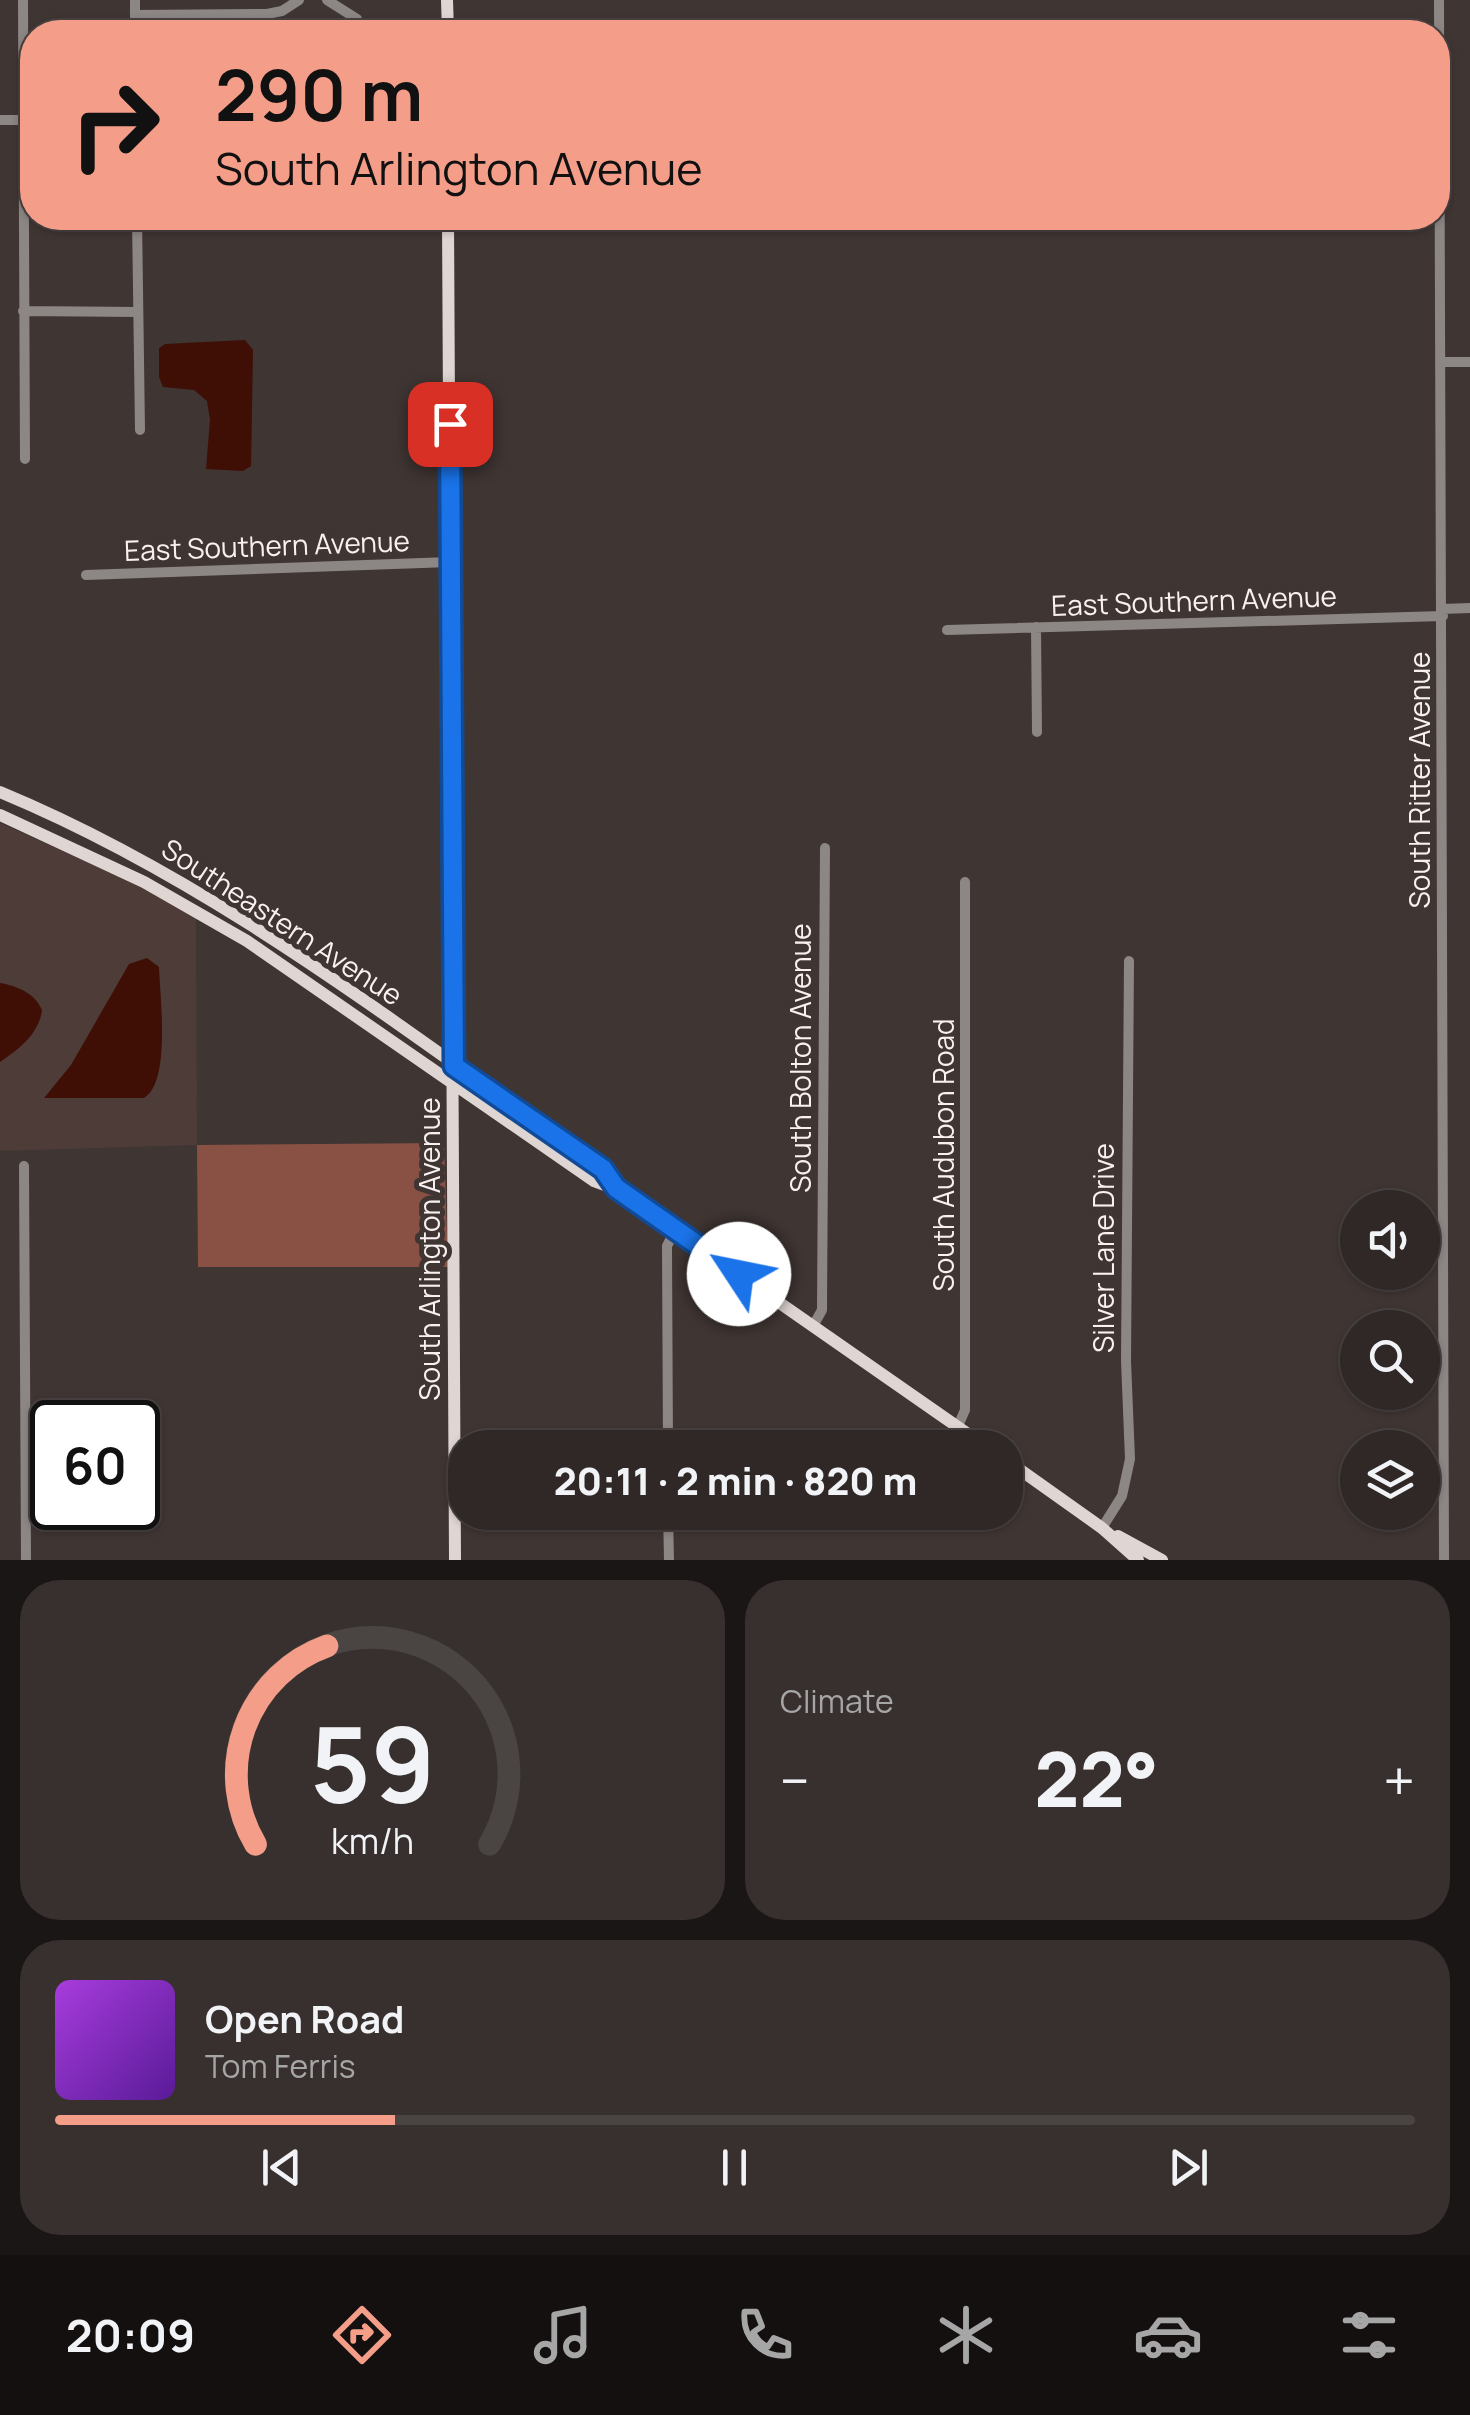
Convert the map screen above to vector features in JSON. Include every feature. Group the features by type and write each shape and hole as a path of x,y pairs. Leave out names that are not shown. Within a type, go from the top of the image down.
{"main road":[{"name":"South Arlington Avenue","path":"448,230 455,1560"},
{"name":"Southeastern Avenue","path":"0,792 88,832 185,884 275,941 603,1169 616,1188"},
{"name":"Southeastern Avenue","path":"0,814 105,862 247,941 594,1181 616,1188 963,1430"},
{"path":"1023,1472 1102,1528 1138,1560"},
{"path":"1102,1528 1162,1560"}],"street":[{"path":"134,0 134,20"},
{"path":"134,15 266,14 282,11 299,0"},
{"path":"326,0 356,19"},
{"path":"25,230 25,459"},
{"path":"137,230 140,430"},
{"name":"South Ritter Avenue","path":"1439,230 1444,1560"},
{"path":"23,311 138,312"},
{"path":"1440,362 1470,362"},
{"name":"East Southern Avenue","path":"86,575 450,562"},
{"name":"East Southern Avenue","path":"947,630 1470,608"},
{"path":"1036,628 1037,732"},
{"name":"South Bolton Avenue","path":"812,1326 822,1310 825,848"},
{"name":"South Audubon Road","path":"958,1426 965,1410 965,882"},
{"name":"Silver Lane Drive","path":"1102,1528 1122,1496 1130,1460 1126,1361 1129,961"},
{"path":"24,1166 26,1560"},
{"path":"668,1430 667,1246 675,1230"},
{"path":"668,1530 669,1560"}],"shaded area":[{"path":"245,340 253,350 251,466 243,471 206,469 210,420 207,401 194,390 163,387 159,348 165,344"},
{"path":"0,823 196,911 197,1145 0,1151"},
{"path":"147,958 159,967 162,1017 161,1057 152,1089 144,1098 44,1098 71,1065 129,964"},
{"path":"0,983 25,991 42,1010 32,1034 0,1062"},
{"path":"444,1143 448,1267 198,1267 197,1145"}],"route":[{"path":"450,424 454,1066 603,1169 616,1188 739,1274"}]}
